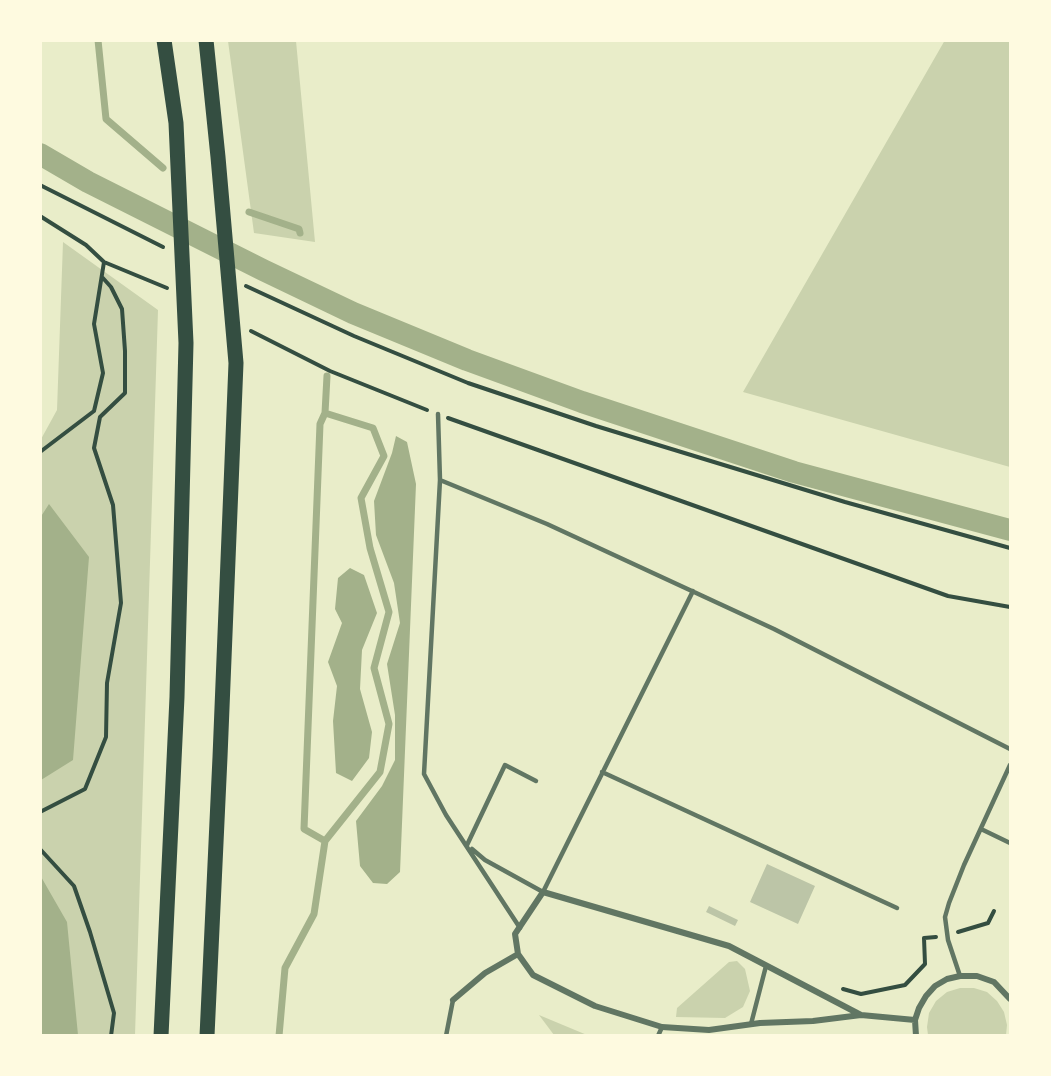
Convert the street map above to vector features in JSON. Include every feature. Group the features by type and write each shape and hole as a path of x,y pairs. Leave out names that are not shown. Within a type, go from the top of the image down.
{"highway":[{"path":"160,1035 177,697 186,343 176,123 164,40"},
{"path":"206,40 236,363 207,1035"}],"street":[{"path":"861,1016 729,946 543,892 515,934 518,954 532,975 595,1006 662,1027 710,1030 752,1024 861,1016 915,1020"},
{"path":"453,1000 485,973 518,954"},
{"path":"916,1035 915,1020 919,1008 935,986 947,979 977,976 994,982 1011,999"}],"lane":[{"path":"438,414 440,480 424,774 446,815 519,928"},
{"path":"440,480 547,524 774,629 1011,749"},
{"path":"467,845 485,860 543,892 693,591"},
{"path":"467,845 505,765 536,781"},
{"path":"960,976 945,917 981,829 1011,765"},
{"path":"602,772 897,908"},
{"path":"981,829 1011,843"},
{"path":"752,1024 766,966"},
{"path":"446,1035 453,1000"},
{"path":"658,1035 662,1027"}],"path":[{"path":"40,185 164,247"},
{"path":"40,452 94,411 103,373 94,324 104,262"},
{"path":"40,812 85,789 106,737 107,683 121,603 113,505 94,448 100,417 125,393 125,351 122,309 111,287 102,277"},
{"path":"238,282 354,336 468,383 596,426 834,499 1011,548"},
{"path":"438,414 948,597 1011,608"},
{"path":"40,849 74,886 114,1013 111,1035"},
{"path":"841,988 861,994 905,985 925,964 924,938 948,935 988,923 994,911"}],"shaded area":[{"path":"945,40 1010,41 1010,467 743,392"},
{"path":"228,41 296,41 315,242 254,233"},
{"path":"63,242 158,310 135,1035 41,1036 40,441 57,410"},
{"path":"396,436 407,442 416,484 400,872 387,884 373,883 360,866 356,821 382,786 395,760 395,715 387,664 400,623 394,583 376,535 374,501"},
{"path":"49,504 89,557 73,760 41,780 40,518"},
{"path":"350,568 364,575 377,613 362,650 360,689 372,732 369,758 352,781 336,773 333,721 337,686 328,662 342,623 335,609 338,578"},
{"path":"40,875 67,922 78,1035 41,1035"},
{"path":"737,961 745,969 750,991 743,1007 725,1018 676,1017 677,1008 729,962"},
{"path":"960,988 974,988 987,992 997,1001 1004,1012 1007,1025 1006,1035 928,1035 929,1013 936,1001 947,992"},
{"path":"539,1015 587,1035 554,1035"}],"building":[{"path":"767,864 815,886 798,924 750,902"},
{"path":"709,906 738,920 735,926 706,912"}],"waterway":[{"path":"98,40 106,119 163,168"},
{"path":"40,154 88,182 263,270 353,313 467,360 582,402 794,472 1010,530"},
{"path":"249,212 299,229 300,233"},
{"path":"279,1036 285,968 314,914 325,841 380,772 389,724 374,668 389,612 370,548 361,498 384,456 373,428 325,413 327,376"},
{"path":"325,413 320,424 304,829 325,841"}]}
